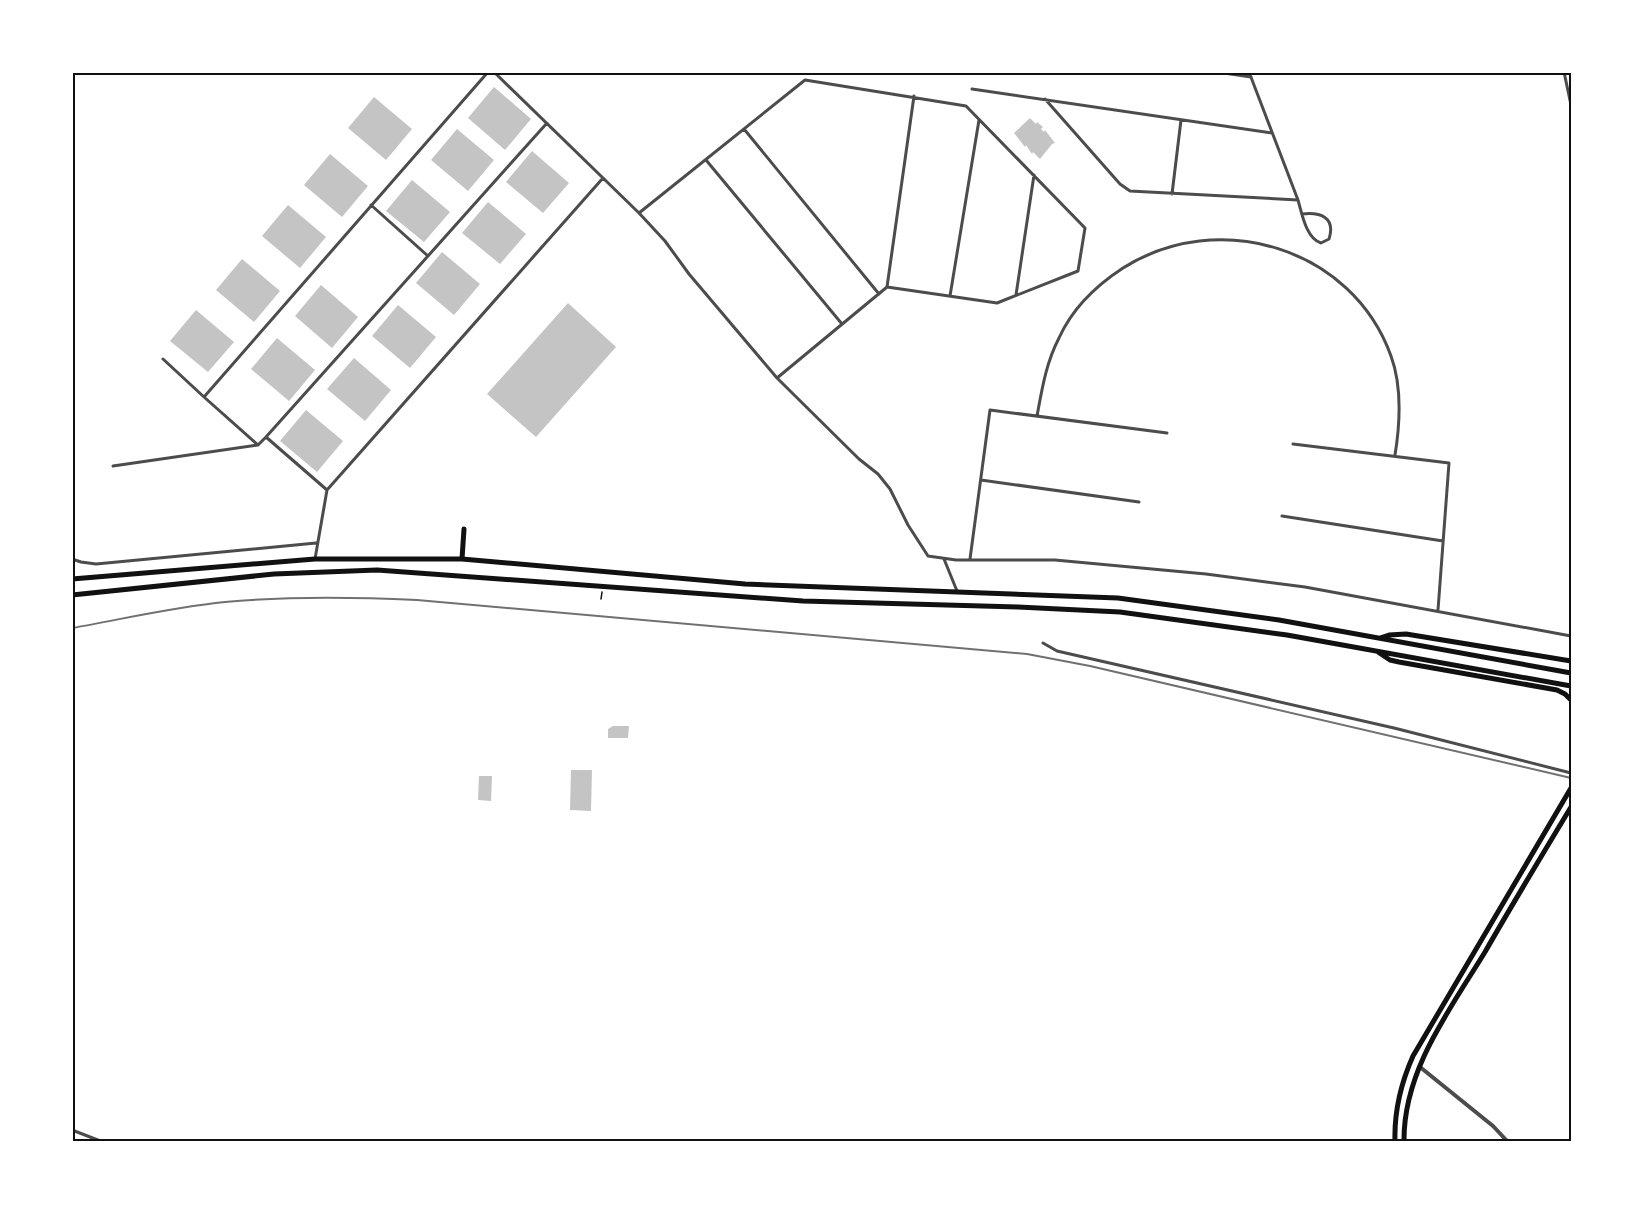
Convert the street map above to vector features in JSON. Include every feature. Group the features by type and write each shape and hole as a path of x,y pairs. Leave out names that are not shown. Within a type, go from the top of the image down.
{"main road":[{"path":"462,559 464,529"},
{"path":"72,579 315,559 462,559 745,584 1043,594 1154,602 1279,620 1571,672"},
{"path":"72,595 274,574 377,570 803,601 1120,612 1287,635 1571,686"},
{"path":"72,586 72,600"},
{"path":"1379,639 1389,635 1406,634 1571,661"},
{"path":"1376,651 1390,660 1399,662 1557,690 1565,693 1571,700"},
{"path":"1395,1142 1395,1120 1400,1096 1413,1056 1571,788"},
{"path":"1404,1142 1407,1101 1419,1066 1571,807"}],"street":[{"path":"204,397 488,72"},
{"path":"494,72 639,213 665,241 689,274 777,378 859,459 878,474 890,489 908,525 928,556 970,560 1055,560 1195,573 1305,587 1571,636"},
{"path":"1217,72 1250,74 1302,214 1311,236 1321,243 1329,239 1331,231 1329,221 1322,215 1302,214"},
{"path":"1564,72 1571,105"},
{"path":"639,213 805,80 966,106 1085,228 1078,271 997,303 887,287"},
{"path":"972,89 1272,133"},
{"path":"777,378 887,287 914,96"},
{"path":"1045,99 1125,188 1136,192 1298,200"},
{"path":"950,296 979,120"},
{"path":"1172,194 1181,120"},
{"path":"113,466 258,446 547,123"},
{"path":"744,129 879,294"},
{"path":"706,160 842,324"},
{"path":"1016,295 1034,175"},
{"path":"315,559 327,490 603,178"},
{"path":"371,205 428,256"},
{"path":"1037,417 1045,371 1059,336 1080,304 1108,278 1140,257 1176,244 1214,238 1252,241 1288,251 1322,268 1351,293 1375,322 1392,357 1397,386 1399,429 1395,455"},
{"path":"163,359 258,446"},
{"path":"970,560 990,410 1167,433"},
{"path":"266,437 327,490"},
{"path":"1293,444 1449,463 1438,610"},
{"path":"981,480 1139,502"},
{"path":"1282,516 1443,541"},
{"path":"72,559 96,564 316,543"},
{"path":"944,559 957,591"},
{"path":"1043,643 1057,651 1393,728 1571,774"},
{"path":"1419,1066 1493,1126 1508,1142"},
{"path":"72,1130 103,1142"}],"building":[{"path":"494,87 531,119 505,150 468,118"},
{"path":"374,97 412,129 386,160 348,128"},
{"path":"1030,118 1043,127 1041,129 1044,132 1045,130 1055,143 1040,159 1033,152 1032,154 1026,145 1025,147 1014,133"},
{"path":"457,129 494,160 468,191 431,160"},
{"path":"532,151 569,183 543,213 506,182"},
{"path":"330,154 368,186 342,217 304,185"},
{"path":"412,180 450,212 424,242 386,211"},
{"path":"488,202 526,234 500,264 462,233"},
{"path":"288,205 326,237 300,268 262,236"},
{"path":"442,252 480,284 454,315 416,283"},
{"path":"242,259 280,291 254,322 216,290"},
{"path":"321,285 358,317 332,348 295,316"},
{"path":"568,303 616,347 536,437 487,394"},
{"path":"398,305 436,337 410,368 372,336"},
{"path":"196,310 234,342 208,372 170,341"},
{"path":"277,338 315,370 289,401 251,369"},
{"path":"354,358 391,390 365,421 327,389"},
{"path":"306,410 343,441 317,472 280,441"},
{"path":"613,726 629,726 628,738 608,738 608,729"},
{"path":"571,770 592,770 591,811 570,810"},
{"path":"479,776 492,776 491,801 478,800"}],"railway":[{"path":"72,628 225,602 297,598 369,598 417,600 1027,654 1090,666 1571,778"}]}
